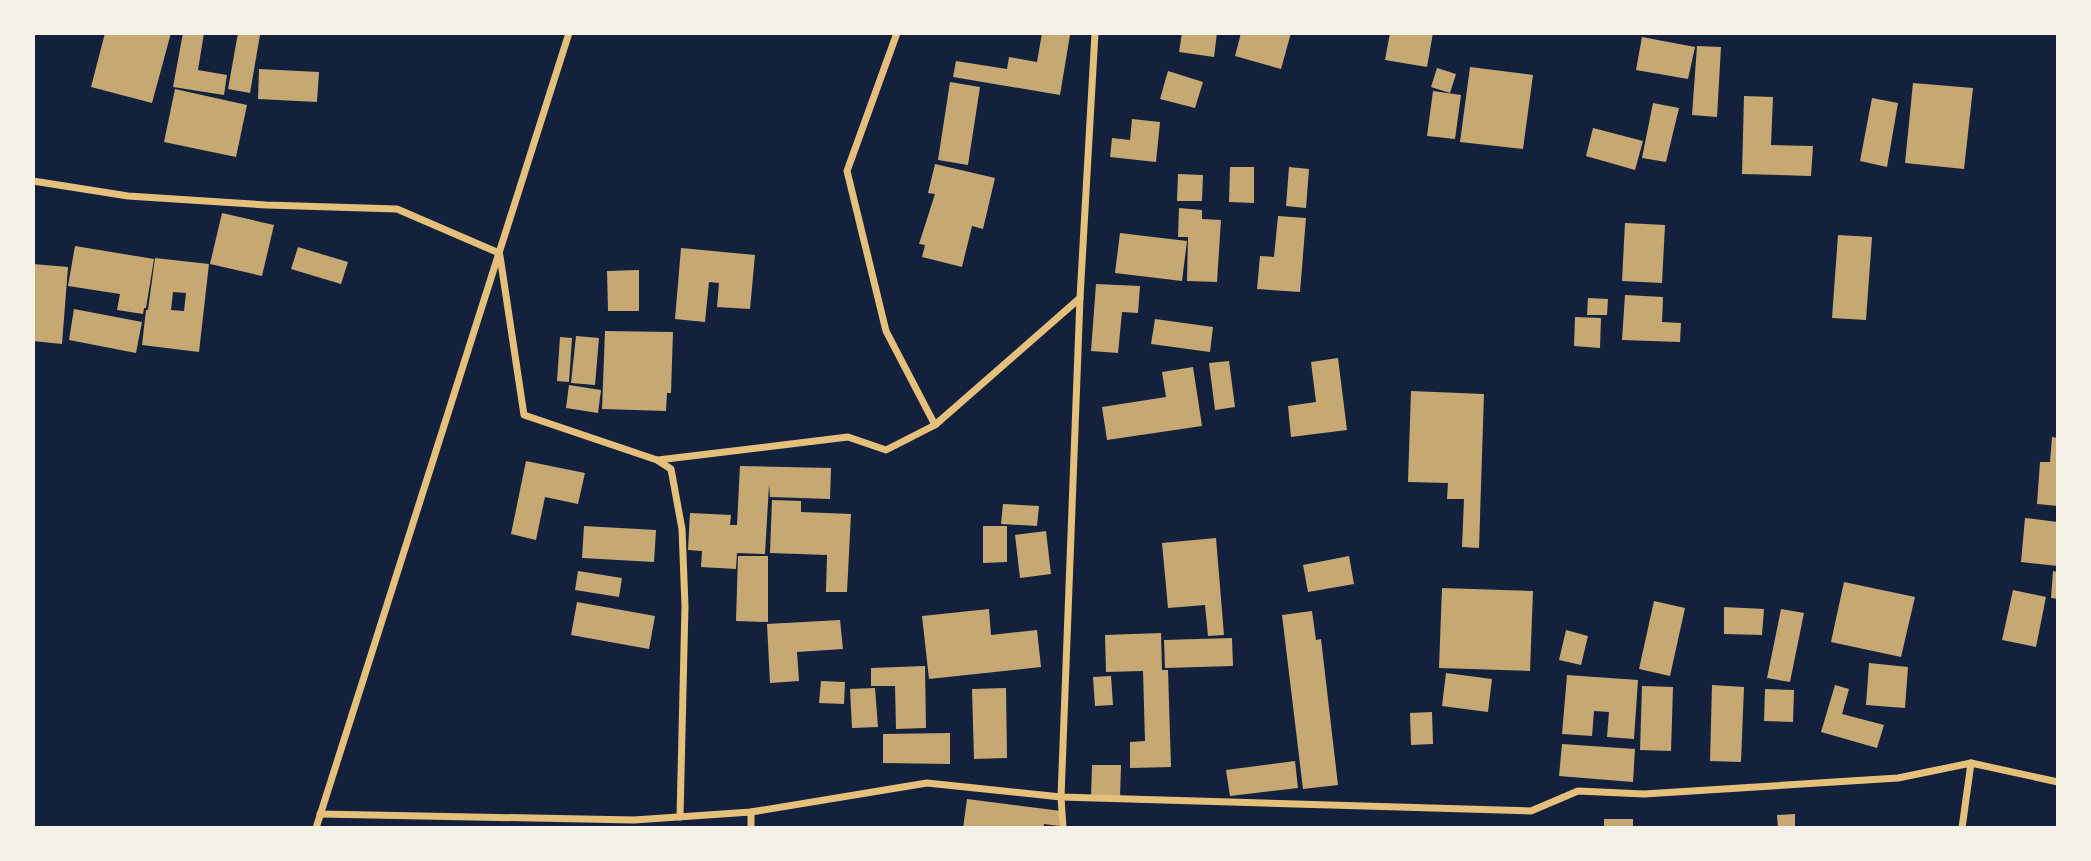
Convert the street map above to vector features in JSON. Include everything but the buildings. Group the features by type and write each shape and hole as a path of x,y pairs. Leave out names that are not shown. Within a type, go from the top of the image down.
{"street":[{"path":"316,828 569,33"},
{"path":"897,33 847,171 886,331 934,425"},
{"path":"1063,828 1061,797 1080,298 1095,33"},
{"path":"33,181 128,196 266,205 397,209 499,253"},
{"path":"499,253 524,415 657,460 671,468 682,529 685,606 680,817"},
{"path":"657,460 848,437 886,450 934,425 1080,298"},
{"path":"320,814 634,820 751,812 927,783 1061,797 1531,811 1578,791 1644,794 1898,778 1971,762 2058,782"},
{"path":"1962,828 1971,762"},
{"path":"751,812 751,828"}]}
